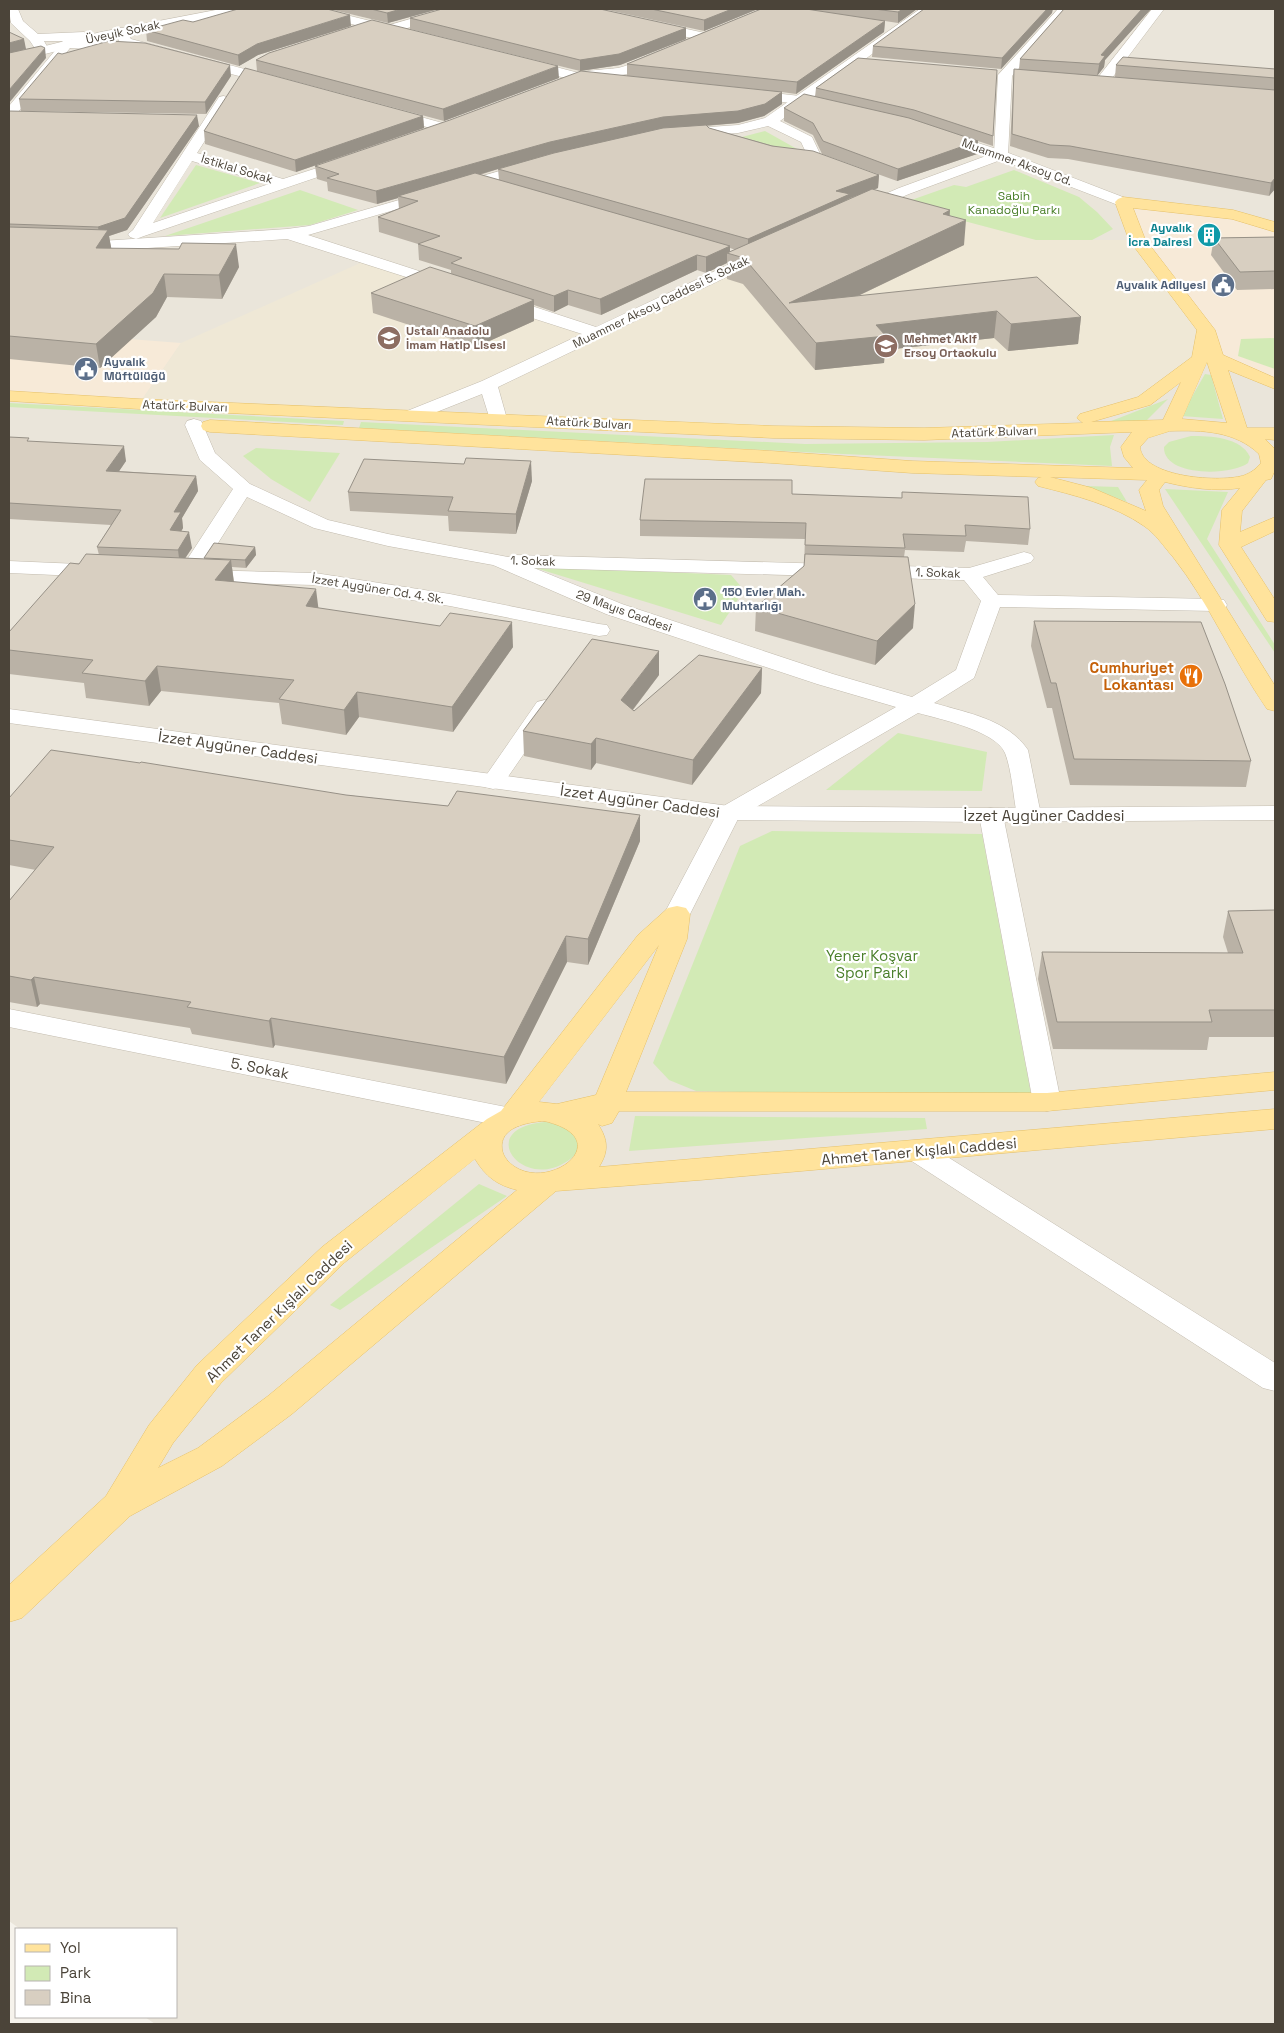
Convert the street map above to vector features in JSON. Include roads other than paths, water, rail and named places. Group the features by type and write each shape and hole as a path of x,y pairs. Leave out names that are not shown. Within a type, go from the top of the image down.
{"main road":[{"path":"1239,433 1208,358 1206,330 1137,240 1123,202 1233,215 1275,227"},
{"path":"1233,215 1267,210"},
{"path":"1208,358 1275,384"},
{"path":"1170,426 1208,358"},
{"path":"1006,432 1094,417 1144,401 1208,358"},
{"name":"Atatürk Bulvarı","path":"9,396 139,404 773,432 924,434 1205,426 1239,433 1275,434"},
{"name":"Atatürk Bulvarı","path":"116,420 145,422"},
{"name":"Atatürk Bulvarı","path":"174,424 771,457 912,467 1161,475 1189,482 1210,484 1247,480 1268,475 1271,461 1269,454 1253,439 1239,433"},
{"name":"Atatürk Bulvarı","path":"1161,475 1138,463 1130,454 1131,444 1138,436 1152,429 1170,426"},
{"path":"912,467 1057,483 1123,507 1153,524 1196,573"},
{"path":"1161,475 1149,490 1153,506 1216,605 1275,704"},
{"path":"1268,475 1232,510 1229,545 1275,616"},
{"path":"1229,545 1275,523"},
{"path":"609,1101 632,1039 674,938 676,914"},
{"path":"504,1122 647,941 676,914"},
{"name":"Ahmet Taner Kışlalı Caddesi","path":"561,1113 609,1101 1047,1102 1275,1081"},
{"name":"Ahmet Taner Kışlalı Caddesi","path":"9,1607 118,1506 210,1457 264,1416 554,1181 577,1172 588,1162 593,1151 593,1139 609,1101"},
{"name":"Ahmet Taner Kışlalı Caddesi","path":"118,1506 161,1434 210,1374 333,1255 504,1122 527,1112 561,1113 575,1119 587,1128 593,1139"},
{"name":"Ahmet Taner Kışlalı Caddesi","path":"504,1122 489,1138 487,1149 490,1160 498,1170 511,1178 528,1182 700,1170 1275,1119"}],"street":[{"path":"12,9 13,23 35,38 43,50"},
{"name":"Üveyik Sokak","path":"9,59 101,36 238,9"},
{"path":"308,9 409,34"},
{"path":"390,29 457,9"},
{"path":"580,9 704,37"},
{"path":"670,134 738,129 770,121 928,9"},
{"path":"849,215 904,191 1001,154 1001,75 1064,9"},
{"path":"1120,85 1096,83 1158,9"},
{"path":"345,34 372,25"},
{"path":"881,26 901,28"},
{"path":"552,87 579,77 623,71 721,30"},
{"path":"120,32 126,42 288,85"},
{"path":"35,38 101,36"},
{"path":"9,116 67,44 157,49"},
{"path":"513,60 579,77 627,82"},
{"path":"855,61 874,62"},
{"path":"139,233 242,72 257,64"},
{"path":"1001,75 1024,77"},
{"path":"733,93 800,100 847,111"},
{"path":"371,108 449,126 416,138"},
{"path":"9,116 28,117"},
{"path":"192,120 211,120"},
{"path":"770,121 807,140 820,160 798,156"},
{"path":"702,132 737,143"},
{"name":"Muammer Aksoy Cd.","path":"931,132 1001,154 1123,202"},
{"name":"İstiklal Sokak","path":"189,154 284,184"},
{"path":"360,158 139,233 96,245 287,234 338,224 552,160"},
{"path":"502,174 531,182"},
{"path":"477,182 505,190"},
{"path":"886,184 904,191"},
{"path":"287,234 468,292"},
{"name":"Muammer Aksoy Caddesi 5. Sokak","path":"413,415 488,385 596,333 749,253 774,249"},
{"path":"730,255 749,253"},
{"path":"486,298 596,333"},
{"path":"488,385 498,419"},
{"name":"29 Mayıs Caddesi","path":"194,425 207,456 243,488 321,524 388,540 498,560 614,610 760,659 914,706 974,722 1001,735 1016,750 1029,815"},
{"name":"İzzet Aygüner Cd. 4. Sk.","path":"243,488 178,575 315,579 450,600 593,638 614,610"},
{"path":"970,574 1024,558"},
{"name":"1. Sokak","path":"498,560 970,574 992,601"},
{"path":"9,567 120,572"},
{"path":"676,914 730,813 914,706 966,673 992,601 1216,605"},
{"path":"493,782 554,694"},
{"name":"İzzet Aygüner Caddesi","path":"9,716 730,813 991,815 1275,814"},
{"path":"991,815 1047,1102"},
{"name":"5. Sokak","path":"9,1018 504,1122"},
{"path":"917,1151 1275,1379"}],"place":[{"name":"Ayvalık İcra Dairesi","path":"1209,235"},
{"name":"Ayvalık Adliyesi","path":"1223,285"},
{"name":"Ustalı Anadolu İmam Hatip Lisesi","path":"389,338"},
{"name":"Mehmet Akif Ersoy Ortaokulu","path":"886,346"},
{"name":"Ayvalık Müftülüğü","path":"86,369"},
{"name":"150 Evler Mah. Muhtarlığı","path":"705,599"},
{"name":"Cumhuriyet Lokantası","path":"1191,676"}],"park label":[{"name":"Sabih Kanadoğlu Parkı","path":"1014,203"},
{"name":"Yener Koşvar Spor Parkı","path":"872,964"}]}
